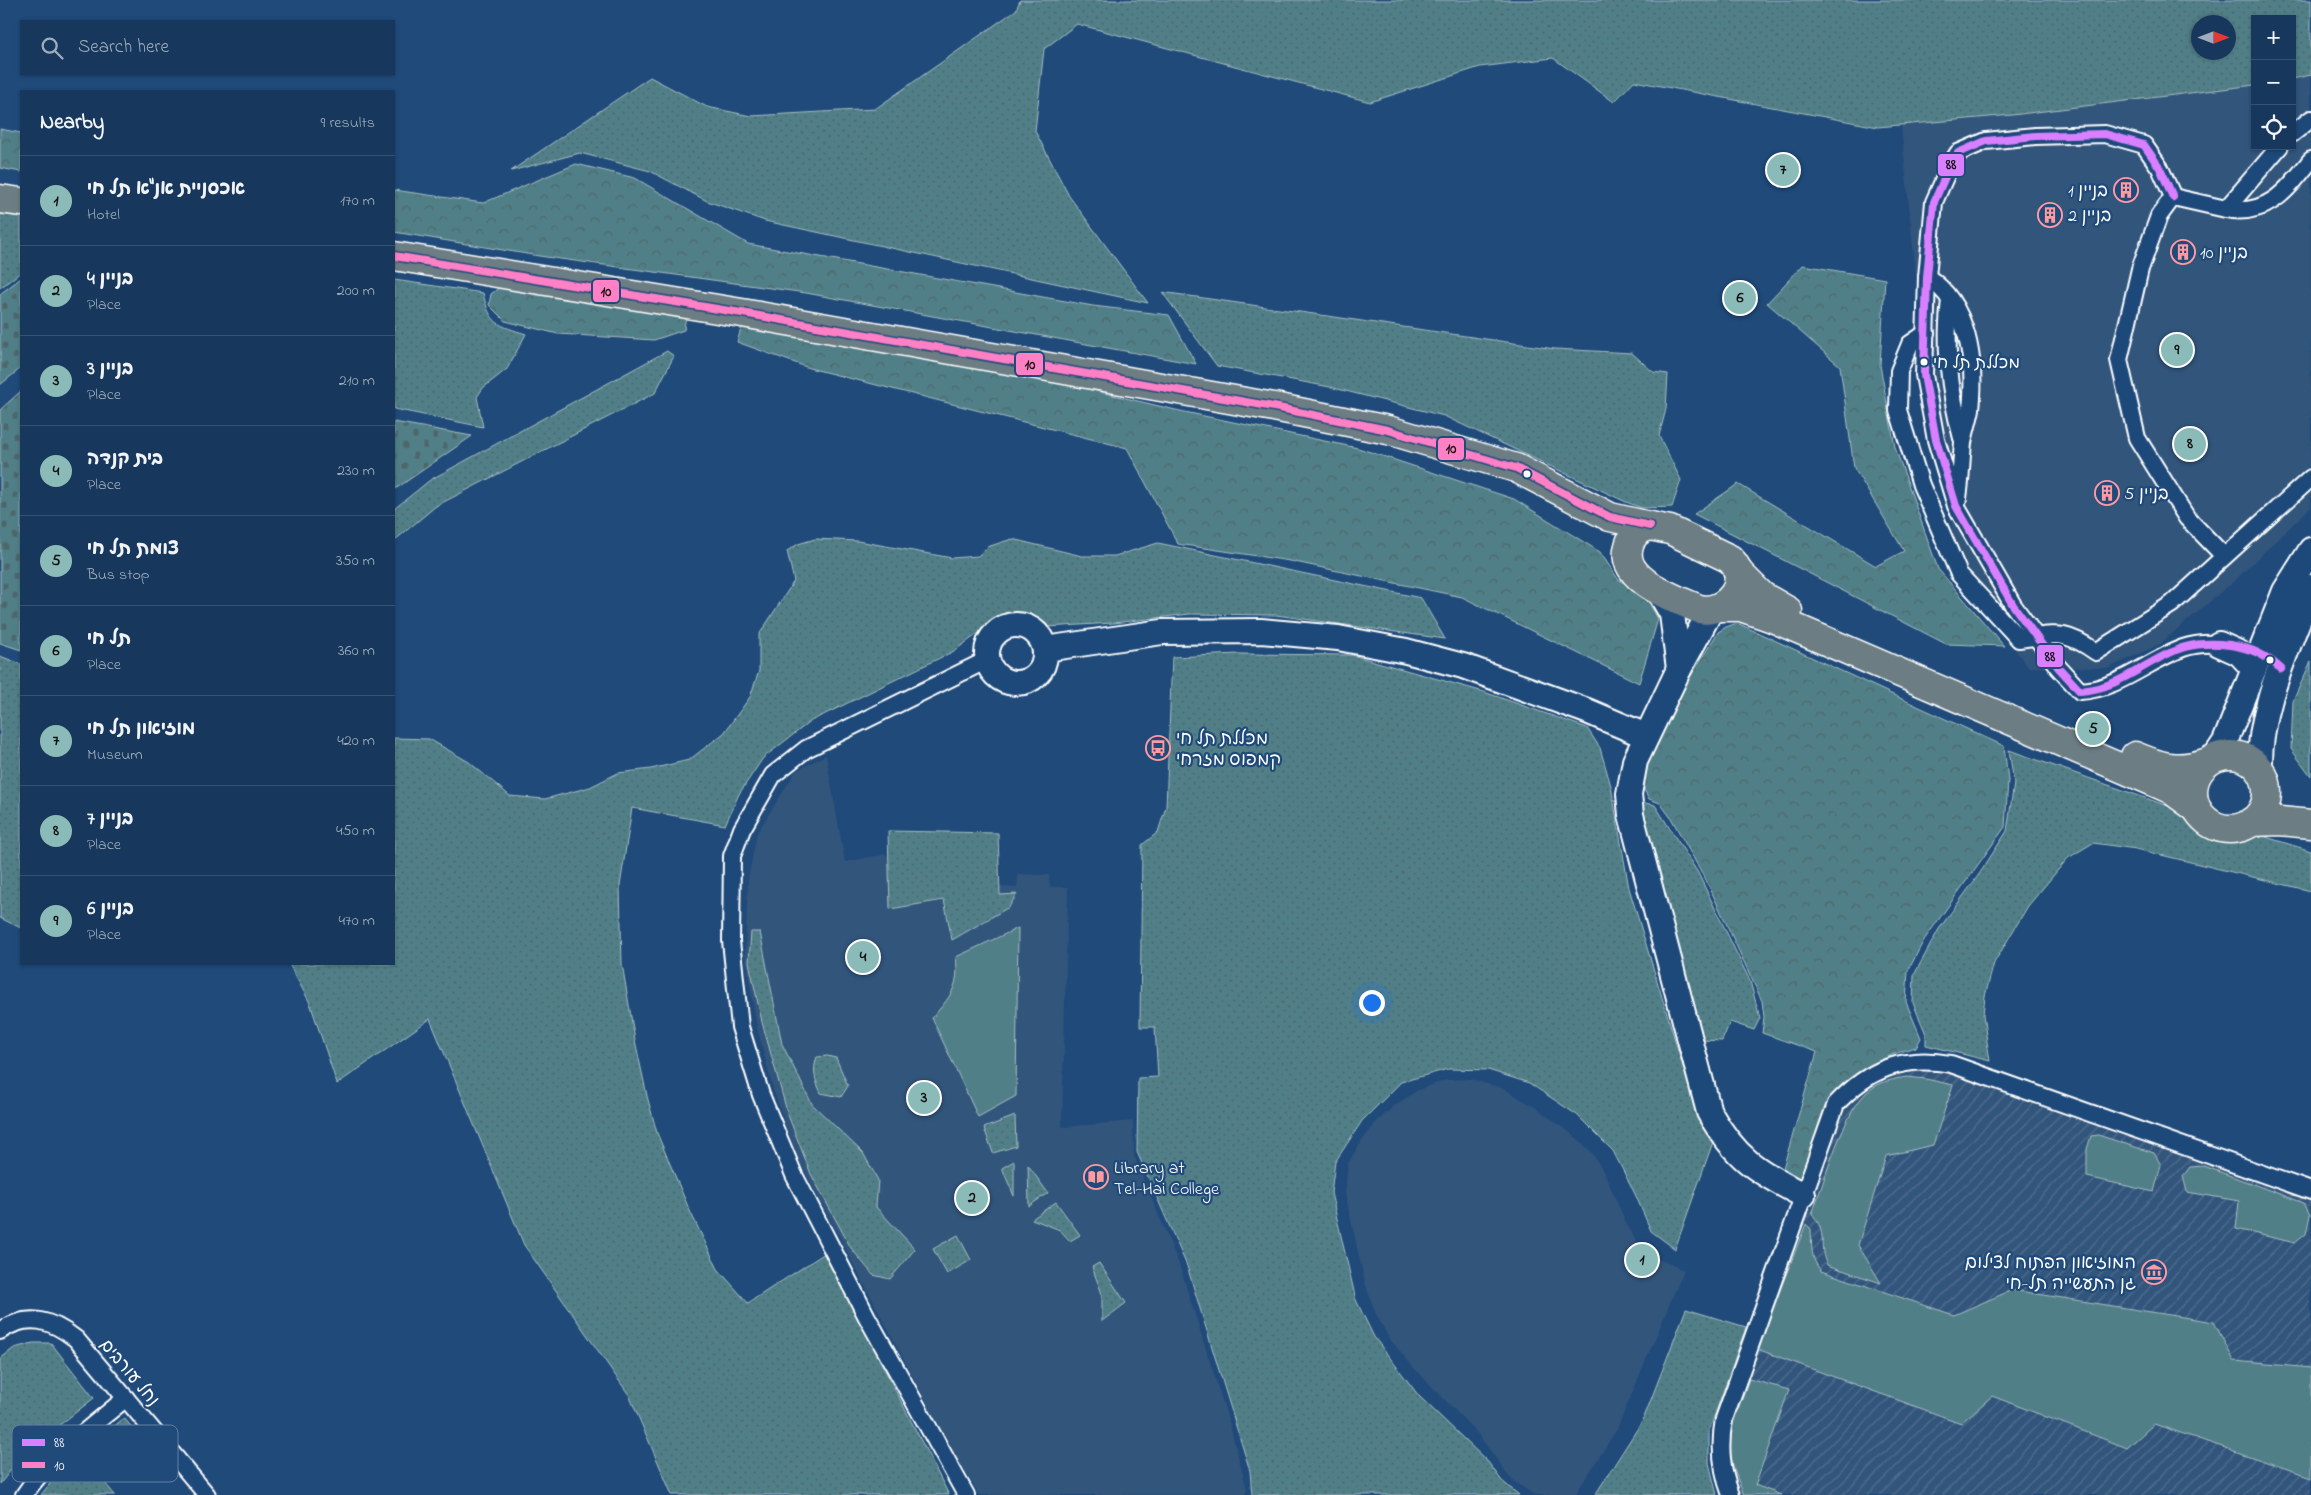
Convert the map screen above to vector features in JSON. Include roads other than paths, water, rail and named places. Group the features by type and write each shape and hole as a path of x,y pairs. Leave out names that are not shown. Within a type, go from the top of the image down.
{"highway":[{"path":"0,199 20,202"},
{"path":"395,256 748,314 1274,407 1388,430 1516,468 1602,513 1670,530 1722,555 1734,564 1738,572 1762,596 1794,614 2162,767 2183,768 2227,754 2240,756 2251,761 2263,779 2284,802 2311,816"},
{"path":"1388,430 1514,484 1597,529 1610,538 1637,576 1699,609 1741,608 1770,616 2170,789 2196,808"},
{"path":"1627,563 1626,556 1630,540 1635,533 1650,526"},
{"path":"1715,609 1727,604 1735,593 1739,580 1738,572"},
{"path":"2211,760 2196,776 2192,797 2203,819 2212,826 2224,830 2236,829 2251,822 2265,821 2311,824"},
{"path":"2251,822 2263,809 2263,779"}],"street":[{"path":"2296,131 2311,119"},
{"path":"2173,197 2160,168 2144,144 2105,134 2035,136 1986,142 1958,153 1934,202 1927,277 1924,375 1936,440 1956,506 2013,605 2058,667 2080,691 2095,690 2136,673 2184,647 2219,644 2256,661 2281,669"},
{"path":"2226,209 2277,150"},
{"path":"2173,197 2226,209 2255,211 2279,197 2311,160"},
{"path":"2173,197 2159,216 2140,269 2119,360 2137,438 2188,518 2224,556"},
{"path":"1927,277 1939,285 1950,300 1968,336 1972,369 1971,409 1964,442 1962,479 1956,506"},
{"path":"1950,300 1948,319 1953,404 1964,442"},
{"path":"1926,332 1910,344 1899,371 1898,410 1920,485 1959,574 2019,639 2060,634 2077,638 2096,652 2172,604 2311,478"},
{"path":"2211,760 2225,742 2284,590 2311,550"},
{"path":"2263,779 2259,746 2263,721 2311,587"},
{"path":"1657,588 1672,614 1679,669"},
{"path":"1715,609 1679,669 1635,761 1629,794 1631,815 1709,1112 1722,1135 1735,1152 1768,1177 1803,1195"},
{"path":"1015,625 1031,629 1037,634 1045,649 1042,666 1038,673 1024,682 1006,682 991,669 988,660 987,652 993,636 1006,626 1015,625"},
{"path":"1045,649 1162,632 1261,631 1338,638 1406,651 1463,666 1569,704 1646,736"},
{"path":"966,1495 867,1317 794,1175 761,1095 740,1027 731,941 732,856 742,829 773,775 806,749 988,660"},
{"path":"1731,1495 1721,1462 1720,1439 1724,1419 1836,1104 1851,1088 1866,1078 1897,1064 1913,1061 1934,1061 1969,1070 2311,1191"},
{"name":"נחל עורבים","path":"0,1331 20,1321 44,1320 60,1326 76,1339 149,1425"},
{"path":"94,1425 126,1398"},
{"name":"נחל עורבים","path":"178,1460 207,1495"},
{"path":"24,1495 33,1482"}],"place":[{"name":"מוזיאון תל חי","path":"1783,170"},
{"name":"בניין 1","path":"2126,190"},
{"name":"בניין 2","path":"2050,215"},
{"name":"בניין 10","path":"2183,252"},
{"name":"תל חי","path":"1740,298"},
{"name":"בניין 6","path":"2177,350"},
{"name":"מכללת תל חי","path":"1924,362"},
{"name":"בניין 7","path":"2190,444"},
{"name":"בניין 5","path":"2107,493"},
{"name":"צומת תל חי","path":"2093,729"},
{"name":"מכללת תל חי קמפוס מזרחי","path":"1158,748"},
{"name":"בית קנדה","path":"863,957"},
{"name":"בניין 3","path":"924,1098"},
{"name":"Library at Tel-Hai College","path":"1096,1177"},
{"name":"בניין 4","path":"972,1198"},
{"name":"אכסניית אנ\"א תל חי","path":"1642,1260"},
{"name":"המוזיאון הפתוח לצילום גן התעשייה תל-חי","path":"2154,1272"}]}
